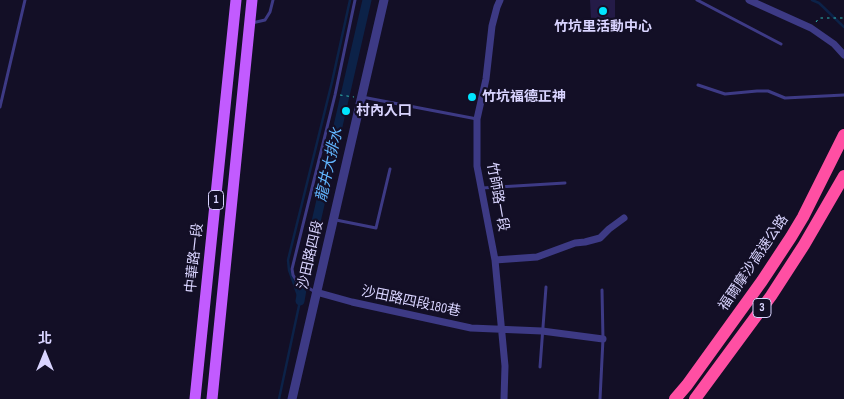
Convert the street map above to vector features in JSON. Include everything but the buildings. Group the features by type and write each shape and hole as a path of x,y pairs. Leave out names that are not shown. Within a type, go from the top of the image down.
{"highway":[{"name":"福爾摩沙高速公路","path":"675,399 762,281 791,237 844,136"},
{"name":"3","path":"695,399 771,296 804,245 844,176"}],"main road":[{"name":"中華路一段","path":"195,399 236,0"},
{"name":"1","path":"212,399 252,0"}],"street":[{"name":"沙田路四段","path":"292,399 333,219 358,97 384,0"},
{"name":"竹師路一段","path":"500,0 492,26 486,79 477,119 477,166 495,260 505,366 504,399"},
{"path":"749,0 811,28 834,44 844,55"},
{"path":"495,260 537,257 575,243 600,238 624,218"},
{"name":"沙田路四段180巷","path":"316,292 352,302 471,328 542,331 602,339"}],"lane":[{"path":"0,107 26,0"},
{"path":"249,24 265,20 270,12 273,0"},
{"path":"316,292 296,280 292,269 356,0"},
{"path":"697,0 781,44"},
{"path":"698,85 725,94 768,91 784,98 844,95"},
{"path":"358,97 477,119"},
{"path":"333,219 376,228 390,169"},
{"path":"482,188 565,183"},
{"path":"540,367 546,287"},
{"path":"600,399 602,290"}],"path":[{"path":"819,18 844,18"},
{"path":"338,95 358,97"}],"waterway":[{"path":"279,399 300,301 289,270 288,260 332,82 350,0"},
{"name":"龍井大排水","path":"300,301 307,261 367,0"},
{"path":"812,0 819,3 844,27"}],"place":[{"name":"竹坑里活動中心","path":"603,11"},
{"name":"竹坑福德正神","path":"472,97"},
{"name":"村內入口","path":"346,111"}]}
